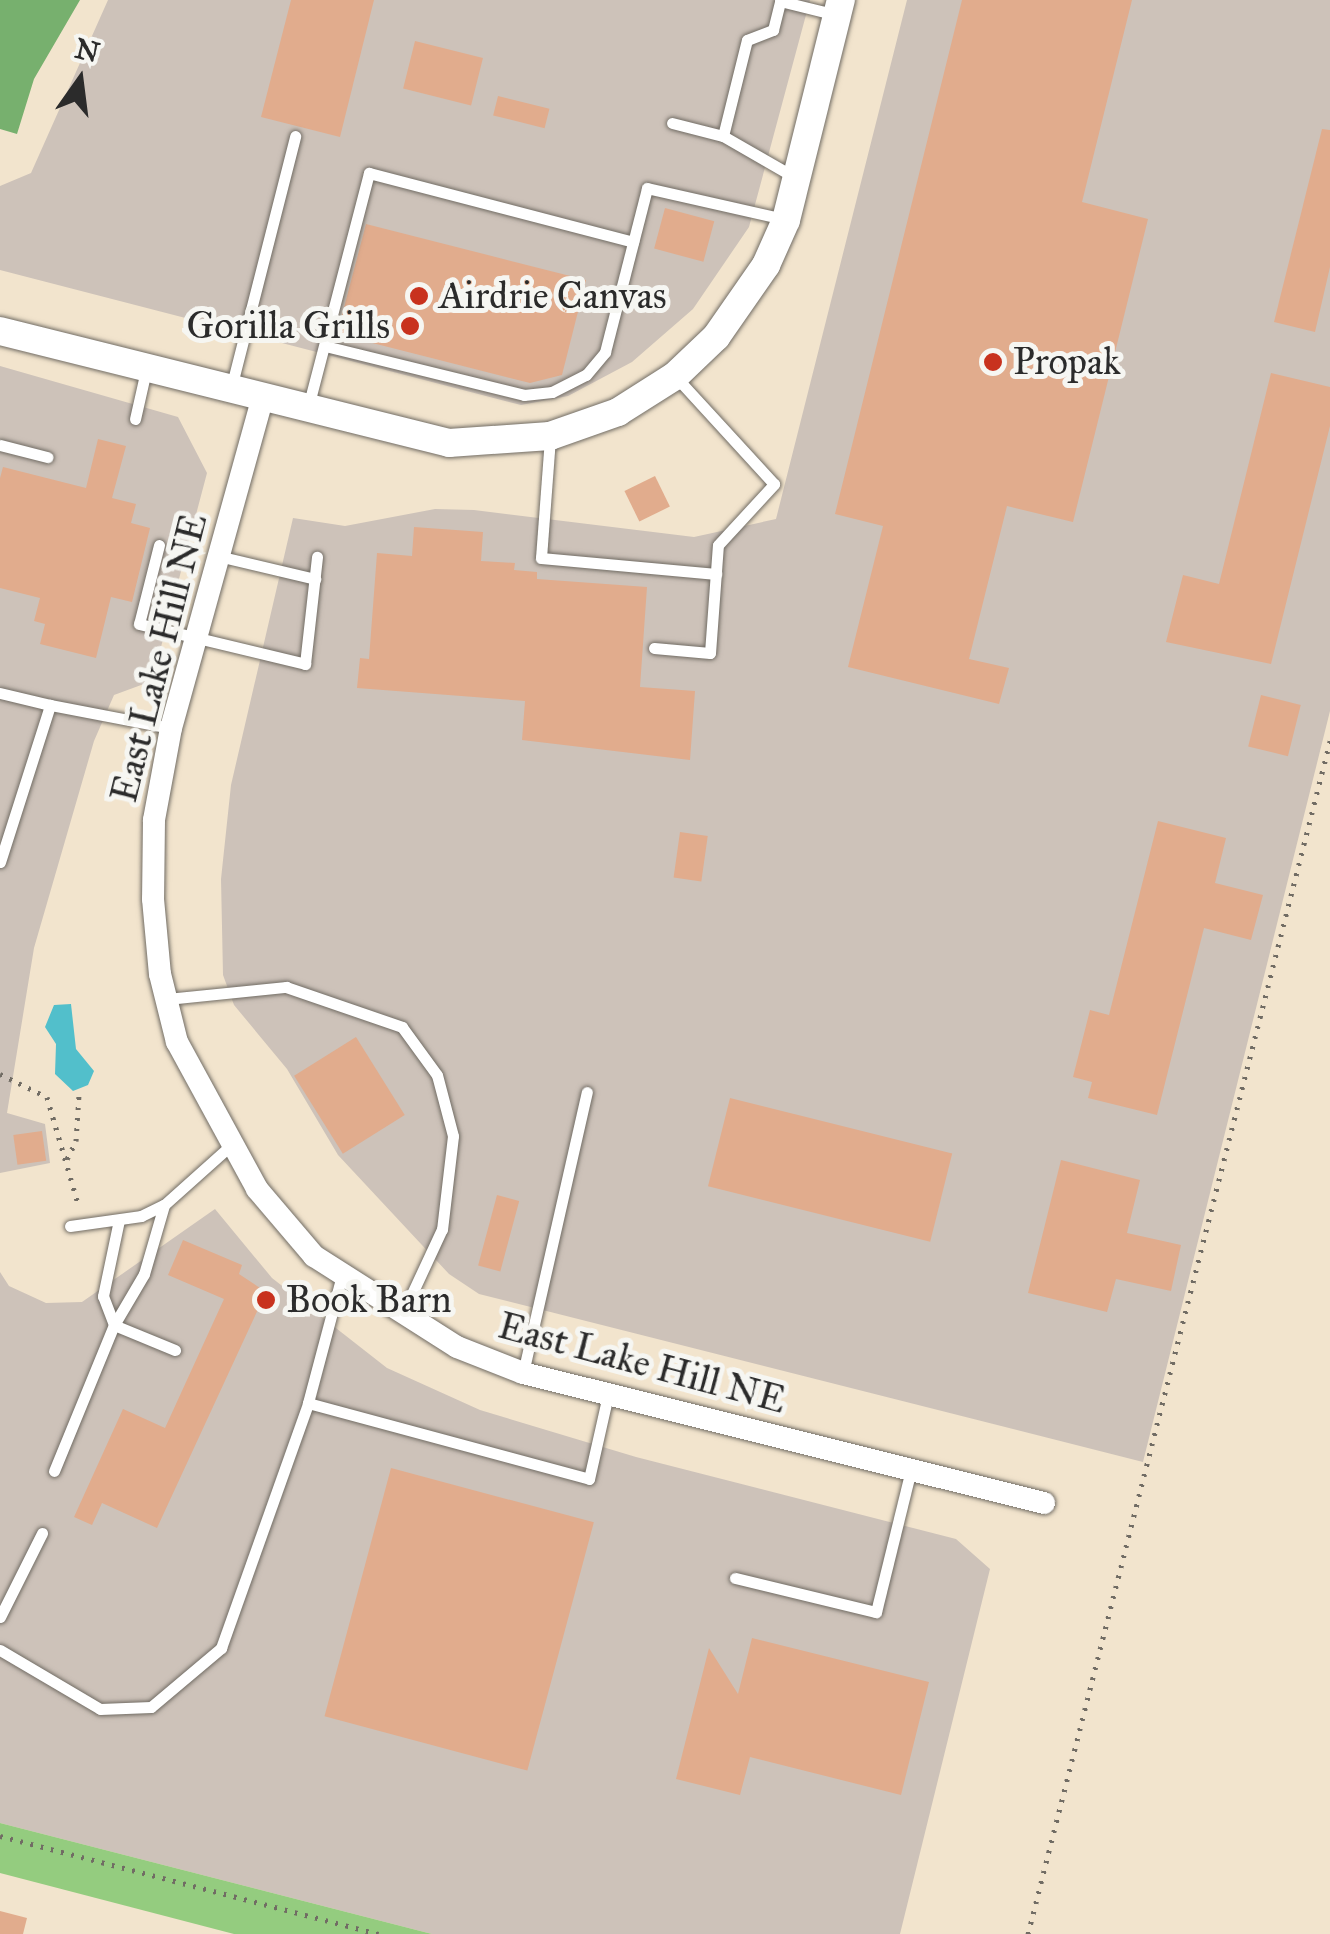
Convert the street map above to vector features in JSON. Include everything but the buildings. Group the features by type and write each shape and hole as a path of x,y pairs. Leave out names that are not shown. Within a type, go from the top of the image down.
{"street":[{"path":"0,331 306,412 449,443 550,436 618,412 675,376 747,298 786,220 839,8"},
{"name":"East Lake Hill NE","path":"262,400 171,728 154,840 152,900 166,999 177,1042 256,1189 314,1256 402,1315 523,1373 1044,1503"}],"lane":[{"path":"723,136 747,40 773,30 780,1 839,8"},
{"path":"672,123 723,136 796,178"},
{"path":"230,392 295,136"},
{"path":"306,412 370,174 633,242"},
{"path":"325,346 524,395 552,392 586,376 605,352 646,188 786,220"},
{"path":"135,419 146,370"},
{"path":"654,648 710,653 718,545 774,484 675,376"},
{"path":"550,436 541,558 716,574"},
{"path":"0,446 47,457"},
{"path":"160,544 139,624 305,664 317,558"},
{"path":"218,556 314,579"},
{"path":"0,692 171,728"},
{"path":"0,862 50,705"},
{"path":"166,999 286,988 402,1026 438,1076 453,1136 442,1230 402,1315"},
{"path":"523,1373 586,1092"},
{"path":"70,1226 119,1220 164,1205 231,1145"},
{"path":"54,1471 114,1324 144,1274 164,1205"},
{"path":"119,1220 103,1296 114,1324 175,1350"},
{"path":"0,1650 100,1709 151,1707 221,1648 308,1403 342,1275"},
{"path":"308,1403 589,1479 608,1395"},
{"path":"735,1578 876,1612 911,1470"},
{"path":"0,1617 42,1533"}],"path":[{"path":"1028,1934 1330,741"},
{"path":"0,1074 47,1097 84,1224"},
{"path":"66,1162 76,1141 79,1094"},
{"path":"0,1836 379,1934"}],"shaded area":[{"path":"108,0 810,0 749,227 693,309 632,362 568,396 521,405 0,270 0,186 31,173"},
{"path":"907,0 1330,0 1330,711 1143,1462 479,1294 449,1274 338,1155 287,1069 234,1005 223,975 221,879 231,785 293,518 345,526 435,509 474,510 694,537 776,519"},
{"path":"0,366 178,417 207,473 152,681 114,695 94,741 34,948 7,1113 45,1124 50,1163 0,1173"},
{"path":"215,1209 272,1278 387,1368 480,1410 636,1457 956,1539 990,1569 900,1934 432,1934 0,1823 0,1272 9,1286 46,1303 82,1302"}],"green space":[{"path":"0,0 80,0 34,79 17,134 0,129"},
{"path":"0,1823 432,1934 234,1934 0,1873"}],"water":[{"path":"71,1004 76,1049 94,1071 88,1085 73,1091 55,1074 56,1044 45,1027 54,1005"}],"place":[{"name":"Airdrie Canvas","path":"419,296"},
{"name":"Gorilla Grills","path":"410,326"},
{"name":"Propak","path":"993,362"},
{"name":"Book Barn","path":"266,1300"}]}
